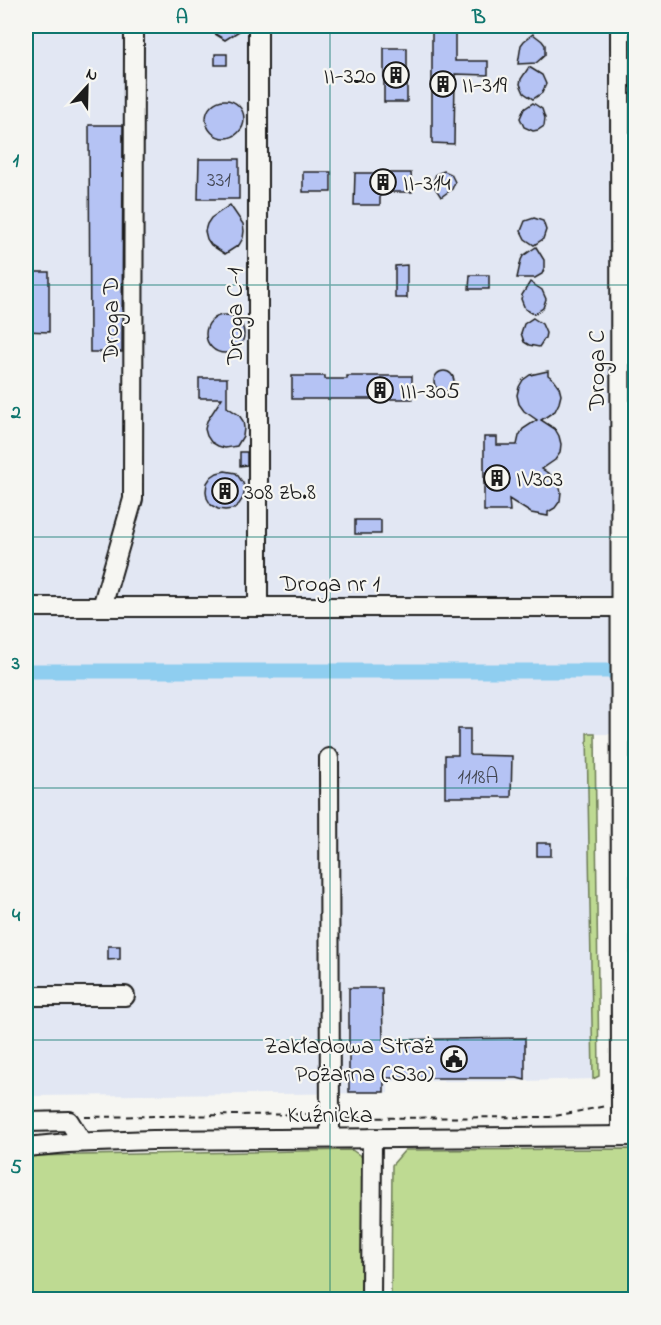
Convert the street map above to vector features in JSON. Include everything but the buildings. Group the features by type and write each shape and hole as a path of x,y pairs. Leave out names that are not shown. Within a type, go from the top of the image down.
{"street":[{"name":"Droga D","path":"102,607 133,499 134,26"},
{"name":"Droga C-1","path":"258,26 258,607"},
{"name":"Droga C","path":"620,26 628,607 620,654 620,714 628,748 621,1107 628,1136"},
{"name":"Droga nr 1","path":"26,608 628,607"},
{"path":"329,758 330,1138"},
{"path":"26,996 125,996"},
{"path":"26,1125 27,1122 69,1121 82,1142"},
{"name":"Kuźnicka","path":"26,1147 82,1142 153,1140 628,1136"},
{"path":"371,1299 372,1137"}],"path":[{"path":"69,1121 80,1116 319,1114 341,1118 550,1117 608,1106 621,1107"}],"shaded area":[{"path":"26,26 635,26 636,734 587,734 593,1079 388,1081 388,1093 26,1096"}],"green space":[{"path":"587,733 595,733 599,1076 593,1079"},
{"path":"635,1149 635,1299 391,1299 392,1165 405,1150"},
{"path":"352,1150 365,1159 363,1299 26,1299 26,1156"}],"waterway":[{"path":"26,671 636,671"}],"place":[{"name":"II-320","path":"396,75"},
{"name":"II-319","path":"443,84"},
{"name":"II-314","path":"383,182"},
{"name":"III-305","path":"380,390"},
{"name":"IV303","path":"497,478"},
{"name":"308 zb.8","path":"225,491"},
{"name":"Zakładowa Straż Pożarna (S30)","path":"454,1059"}]}
